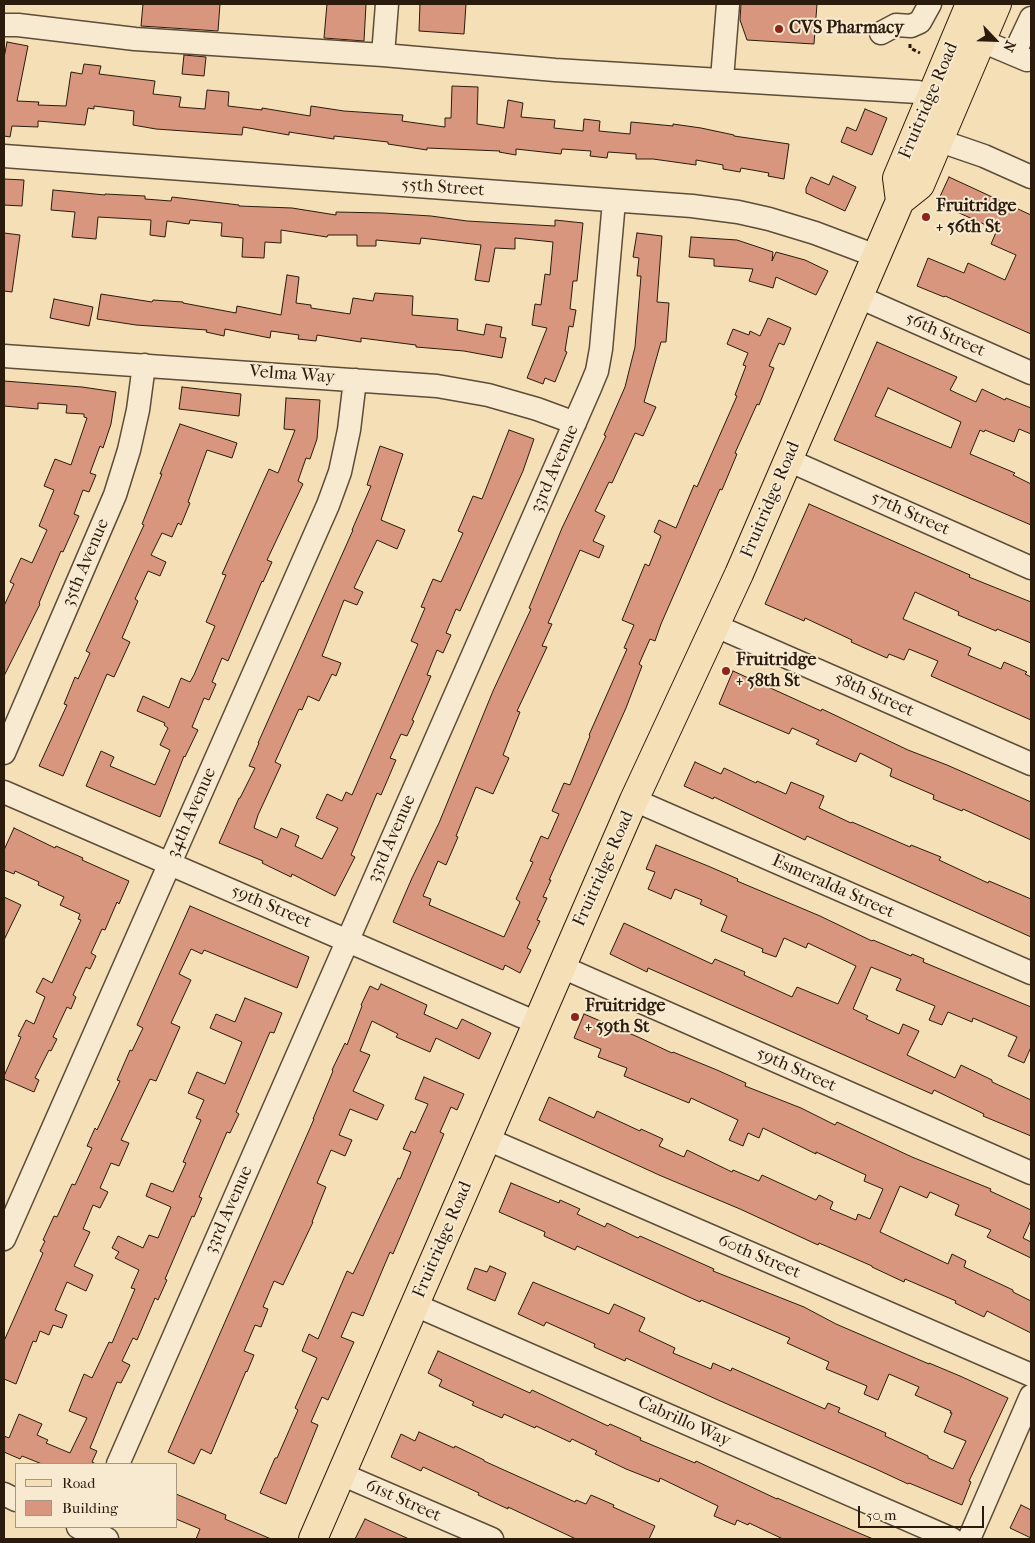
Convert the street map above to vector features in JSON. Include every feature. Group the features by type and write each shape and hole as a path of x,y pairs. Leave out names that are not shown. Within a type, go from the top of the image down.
{"main road":[{"name":"Fruitridge Road","path":"900,201 897,178 970,4"},
{"name":"Fruitridge Road","path":"313,1539 634,800 716,626 900,201 920,184 997,4"}],"street":[{"path":"383,55 387,4"},
{"path":"722,79 728,4"},
{"path":"881,33 896,25 911,26 920,22 930,4"},
{"path":"982,41 1020,57 1031,18"},
{"path":"4,25 135,39 383,55 555,70 918,92 930,98"},
{"path":"952,145 984,156 1031,177"},
{"name":"55th Street","path":"4,156 692,206 738,212 770,219 815,233 876,256"},
{"name":"33rd Avenue","path":"118,1463 596,372 601,349 614,201"},
{"name":"56th Street","path":"859,297 1031,373"},
{"name":"Velma Way","path":"4,356 438,386 488,395 537,409 575,423"},
{"name":"35th Avenue","path":"4,753 116,495 130,450 144,365"},
{"name":"34th Avenue","path":"4,1239 328,505 340,472 349,430 355,380"},
{"name":"57th Street","path":"788,460 1031,568"},
{"name":"58th Street","path":"716,626 1031,764"},
{"name":"59th Street","path":"4,792 538,1023"},
{"name":"Esmeralda Street","path":"634,800 1031,973"},
{"name":"59th Street","path":"562,967 1031,1173"},
{"name":"60th Street","path":"487,1139 1031,1375"},
{"name":"Cabrillo Way","path":"415,1305 952,1539"},
{"path":"969,1539 1031,1396"},
{"name":"61st Street","path":"342,1474 492,1539"}],"building":[{"path":"143,4 220,4 218,31 141,26"},
{"path":"327,4 366,4 364,41 324,38"},
{"path":"420,4 466,4 464,34 419,31"},
{"name":"CVS Pharmacy","path":"741,4 817,4 814,44 747,40 740,20"},
{"path":"7,42 28,46 17,101 39,102 38,105 66,106 71,72 82,74 84,64 101,66 99,74 155,81 153,94 181,97 179,107 205,109 207,90 229,92 228,106 262,110 262,108 310,116 311,106 344,111 403,115 402,121 445,127 445,118 451,118 452,86 478,87 477,124 504,128 508,100 523,103 521,117 555,120 554,128 583,131 584,119 600,121 599,131 630,134 631,122 673,126 673,124 701,128 734,136 789,144 784,179 768,176 769,173 741,168 740,172 723,169 723,165 696,160 696,165 653,159 636,159 636,154 608,152 607,158 590,156 591,151 562,149 561,154 516,149 516,155 500,151 427,148 427,150 388,144 388,142 334,136 334,139 289,132 289,135 243,127 242,135 156,129 133,125 134,111 94,106 94,109 88,108 85,125 38,121 38,127 12,126 10,137 4,136 4,58"},
{"path":"184,55 206,57 204,76 182,74"},
{"path":"865,109 887,118 872,155 841,142 847,127 856,131"},
{"path":"833,176 856,187 845,211 806,193 811,177 829,185"},
{"path":"949,177 1031,215 1031,334 945,296 917,286 928,258 964,273 968,263 1005,280 1016,255 991,244 997,230 937,203"},
{"path":"4,179 24,180 22,206 4,205"},
{"path":"53,190 105,195 145,196 145,199 171,201 172,197 239,206 292,208 336,215 336,212 383,213 431,216 467,221 555,226 555,220 583,223 577,281 573,281 570,309 576,310 573,327 569,326 565,351 567,352 555,382 545,378 543,384 527,378 547,328 532,325 535,304 541,305 545,274 550,275 553,242 515,238 515,249 495,248 489,282 475,280 481,245 421,238 420,244 376,240 376,246 357,246 357,235 328,235 327,237 281,230 281,243 265,242 264,258 242,257 243,238 221,236 222,223 190,220 189,224 167,221 165,237 150,235 151,220 98,217 96,239 72,237 75,212 51,210"},
{"path":"4,233 20,235 12,292 4,291"},
{"path":"637,233 662,236 657,302 669,303 666,342 661,342 644,402 656,407 643,436 635,433 612,483 609,482 595,511 605,516 593,541 604,546 599,558 580,550 548,623 552,624 542,646 547,647 517,711 520,712 503,755 509,758 493,794 476,787 446,865 438,861 423,896 431,899 429,905 504,937 520,902 516,899 533,862 530,861 541,836 548,839 559,814 552,811 564,783 570,785 589,735 627,649 624,648 634,625 622,620 645,564 649,566 661,536 654,532 659,520 676,528 694,485 697,487 737,396 735,395 746,366 743,365 748,353 727,344 733,329 749,335 750,331 760,336 768,318 791,328 784,345 779,343 769,366 774,368 759,405 757,404 735,453 737,454 722,490 720,489 655,641 650,639 639,664 642,666 626,708 549,880 551,880 543,897 547,898 537,920 540,921 527,948 531,950 520,973 505,965 503,970 393,922 439,823 493,691 531,609 529,608 562,528 606,436 604,435 625,387 635,347 641,276 637,276 639,258 633,257"},
{"path":"691,237 737,240 773,252 772,261 776,252 805,260 828,271 816,295 776,277 773,288 749,281 753,269 714,266 714,259 689,257"},
{"path":"287,275 299,277 296,303 311,305 311,308 350,314 353,298 373,301 375,293 413,296 412,315 458,319 457,330 484,335 486,324 502,327 500,337 506,338 502,358 464,351 416,347 416,345 361,338 361,342 317,335 316,341 298,339 299,335 271,331 270,338 225,329 224,336 206,332 207,330 136,325 97,319 101,294 152,302 153,300 183,302 236,313 237,306 281,315"},
{"path":"54,299 93,307 89,326 50,318"},
{"path":"877,342 957,377 950,390 976,402 982,389 1005,400 1006,398 1031,408 1031,434 1019,429 1014,442 985,430 984,432 980,430 970,454 1015,473 1013,475 1031,484 1031,525 834,440","holes":["888,388 961,422 951,448 875,416"]},
{"path":"4,381 82,387 116,392 111,424 103,448 100,446 90,473 96,475 89,492 83,490 74,514 79,516 63,552 61,551 40,604 4,676 4,606 14,584 10,582 21,558 32,563 47,530 39,526 54,490 44,486 55,459 71,465 87,418 84,417 84,414 66,413 67,405 38,403 38,409 4,406"},
{"path":"182,387 241,394 239,416 179,409"},
{"path":"286,398 320,400 317,439 310,459 306,458 298,481 303,484 267,560 272,562 228,661 222,658 212,682 216,684 209,700 204,698 192,727 198,730 184,756 160,817 86,786 101,751 114,757 110,766 155,785 170,750 160,745 168,728 164,725 165,723 137,711 143,696 169,708 181,678 190,682 194,675 215,626 206,622 226,575 222,574 269,469 278,473 295,430 284,429"},
{"path":"180,424 237,443 232,458 207,450 181,525 178,523 172,537 162,533 151,555 166,562 160,576 148,571 135,599 138,601 122,638 130,642 114,677 107,674 63,776 39,766 67,705 64,704 75,677 78,679 90,653 86,651 144,525 142,524"},
{"path":"509,430 534,439 523,471 460,611 456,609 446,633 451,635 443,653 437,650 427,675 431,676 412,720 414,721 407,736 401,734 390,758 396,760 381,795 377,793 351,855 355,857 335,896 292,874 291,877 262,863 263,861 219,843 255,768 249,766 258,743 371,486 367,485 380,446 403,454 381,520 405,530 397,549 377,540 354,588 363,592 357,605 344,600 322,656 341,663 336,676 332,674 319,701 308,696 302,710 299,709 275,762 281,765 254,828 277,838 281,828 299,836 295,846 322,859 338,828 316,818 327,794 342,801 346,792 352,795 418,644 411,641 425,608 421,607 433,579 441,582 463,533 458,531 473,496 482,499"},
{"path":"809,504 970,575 969,577 1031,602 1031,643 958,615 959,612 915,592 903,619 971,648 968,655 1001,669 1004,662 1027,672 1025,674 1031,677 1031,720 931,676 938,661 909,649 904,660 889,654 887,658 805,618 804,621 765,604"},
{"path":"733,671 821,711 822,709 908,750 1031,802 1031,840 963,809 962,811 933,799 934,795 890,776 892,769 860,753 856,762 816,744 819,740 792,728 789,734 719,704"},
{"path":"695,762 721,774 724,768 786,794 791,782 824,796 819,808 910,847 911,845 941,857 939,860 988,883 989,881 1031,899 1031,937 807,836 805,840 714,797 713,799 684,786"},
{"path":"14,828 55,848 56,846 83,858 82,860 129,881 119,904 117,902 105,930 102,929 91,953 96,956 90,969 86,967 73,995 76,997 71,1009 67,1007 53,1037 57,1039 51,1051 49,1050 35,1078 39,1080 34,1092 4,1079 4,1076 21,1037 18,1036 26,1020 34,1024 45,997 36,992 43,978 52,983 81,920 78,919 80,914 60,905 64,897 38,885 39,882 15,871 14,874 4,870 4,850"},
{"path":"656,845 738,879 737,881 820,916 872,941 911,956 912,954 924,959 923,962 1031,1007 1031,1047 1024,1063 1008,1056 1017,1037 973,1018 972,1022 948,1012 942,1025 929,1020 935,1006 896,990 901,979 871,967 853,1009 868,1016 866,1019 899,1034 903,1024 919,1031 907,1055 955,1078 961,1065 1031,1100 1031,1136 983,1116 984,1114 934,1090 932,1094 648,968 647,972 610,954 624,923 712,964 715,959 745,972 744,975 792,997 797,987 838,1004 856,966 808,943 806,948 784,938 776,957 762,952 763,949 721,931 727,916 700,904 702,900 675,889 671,899 648,889 655,872 646,869"},
{"path":"4,897 21,905 4,940"},
{"path":"190,906 309,957 297,988 204,950 202,954 191,949 179,974 191,980 171,1023 180,1027 156,1081 150,1079 121,1140 129,1143 119,1166 111,1163 100,1188 108,1192 100,1208 93,1205 83,1229 90,1232 74,1266 93,1275 86,1291 67,1282 55,1310 67,1315 62,1328 53,1325 49,1335 40,1331 36,1342 33,1341 16,1384 4,1379 4,1341 43,1253 40,1251 45,1241 43,1240 54,1216 57,1217 72,1184 75,1185 92,1148 87,1146 95,1128 97,1130 120,1081 117,1080 130,1050 132,1051 143,1028 137,1025"},
{"path":"381,984 427,1005 424,1014 457,1029 462,1019 491,1033 479,1059 436,1038 430,1052 396,1037 398,1034 372,1021 360,1051 370,1055 353,1091 384,1105 377,1120 350,1109 339,1135 352,1140 345,1156 331,1150 317,1183 326,1187 313,1222 283,1285 274,1281 263,1307 268,1309 261,1327 255,1325 244,1351 254,1355 211,1454 201,1449 194,1464 168,1452 314,1119 332,1070 345,1043 347,1045 361,1005 370,986 378,990"},
{"path":"245,998 282,1013 274,1033 270,1032 236,1112 239,1114 230,1133 227,1132 199,1197 202,1198 194,1217 192,1216 158,1300 155,1298 137,1340 133,1338 122,1361 130,1365 121,1383 117,1382 90,1448 97,1451 92,1462 94,1463 40,1463 22,1456 20,1459 4,1452 4,1436 9,1438 19,1414 42,1424 37,1435 48,1440 46,1443 70,1453 87,1418 69,1411 84,1374 92,1378 109,1342 112,1343 135,1289 131,1288 139,1270 115,1258 119,1252 112,1248 118,1236 143,1248 149,1235 158,1238 171,1207 146,1196 151,1183 173,1192 186,1163 183,1162 201,1120 196,1118 204,1100 188,1093 197,1072 225,1084 242,1042 210,1028 216,1014 235,1022"},
{"path":"584,1014 672,1053 717,1070 746,1083 745,1086 801,1108 835,1125 837,1122 912,1157 991,1189 990,1191 1031,1210 1031,1220 1023,1238 1031,1242 1031,1258 987,1237 991,1230 955,1215 959,1205 930,1192 927,1198 900,1186 880,1232 948,1264 952,1254 966,1261 964,1267 1013,1290 1013,1292 1031,1301 1031,1333 987,1311 984,1317 955,1303 956,1301 905,1279 904,1282 819,1243 818,1245 539,1120 549,1097 594,1118 597,1111 640,1131 641,1129 663,1139 659,1146 684,1157 687,1150 732,1172 733,1170 759,1181 762,1175 816,1200 819,1195 833,1202 830,1209 856,1220 858,1214 870,1219 883,1189 864,1181 866,1175 816,1152 816,1154 763,1128 759,1138 748,1133 743,1146 729,1140 738,1120 691,1098 689,1103 624,1076 627,1068 598,1057 601,1049 574,1038"},
{"path":"424,1077 464,1094 457,1110 451,1107 440,1132 444,1134 393,1254 390,1252 363,1316 352,1312 341,1337 354,1342 328,1400 322,1397 311,1422 318,1425 286,1504 260,1493 298,1410 295,1408 317,1358 302,1351 309,1334 318,1339 347,1271 353,1274 398,1178 400,1179 411,1152 403,1149 411,1131 415,1133 428,1104 415,1099"},
{"path":"511,1183 559,1203 560,1200 580,1209 577,1214 605,1227 607,1223 638,1238 640,1236 714,1269 713,1271 804,1307 836,1324 1008,1398 969,1481 971,1482 962,1505 908,1484 626,1358 625,1361 594,1347 595,1344 546,1322 544,1326 518,1314 533,1282 609,1314 614,1304 645,1318 639,1331 675,1348 673,1353 711,1369 713,1363 731,1371 732,1368 825,1409 828,1403 840,1408 838,1412 886,1433 885,1436 953,1469 966,1441 944,1432 952,1413 950,1413 951,1411 915,1395 919,1387 889,1374 878,1400 864,1394 867,1386 826,1369 829,1362 787,1343 790,1338 701,1300 700,1302 577,1246 575,1250 544,1236 545,1232 499,1212"},
{"path":"490,1266 506,1273 495,1301 467,1289 475,1268 487,1272"},
{"path":"438,1351 530,1393 532,1390 608,1426 610,1424 641,1438 640,1440 695,1463 696,1461 777,1499 873,1539 783,1539 749,1523 748,1525 737,1520 735,1525 714,1516 718,1506 660,1478 659,1482 626,1469 595,1454 597,1451 572,1439 570,1442 504,1414 502,1418 472,1405 474,1402 439,1386 442,1380 428,1373"},
{"path":"419,1432 454,1448 455,1446 575,1502 576,1500 586,1504 591,1495 655,1526 649,1539 576,1539 478,1495 479,1493 423,1467 421,1471 391,1457 401,1434 415,1441"},
{"path":"178,1495 226,1515 225,1519 271,1539 196,1539 200,1529 178,1520"},
{"path":"1021,1505 1031,1510 1031,1538 1010,1528"},
{"path":"365,1519 409,1539 355,1539"}],"place":[{"name":"CVS Pharmacy","path":"779,29"},
{"name":"Fruitridge + 56th St","path":"926,217"},
{"name":"Fruitridge + 58th St","path":"726,671"},
{"name":"Fruitridge + 59th St","path":"575,1017"}]}
